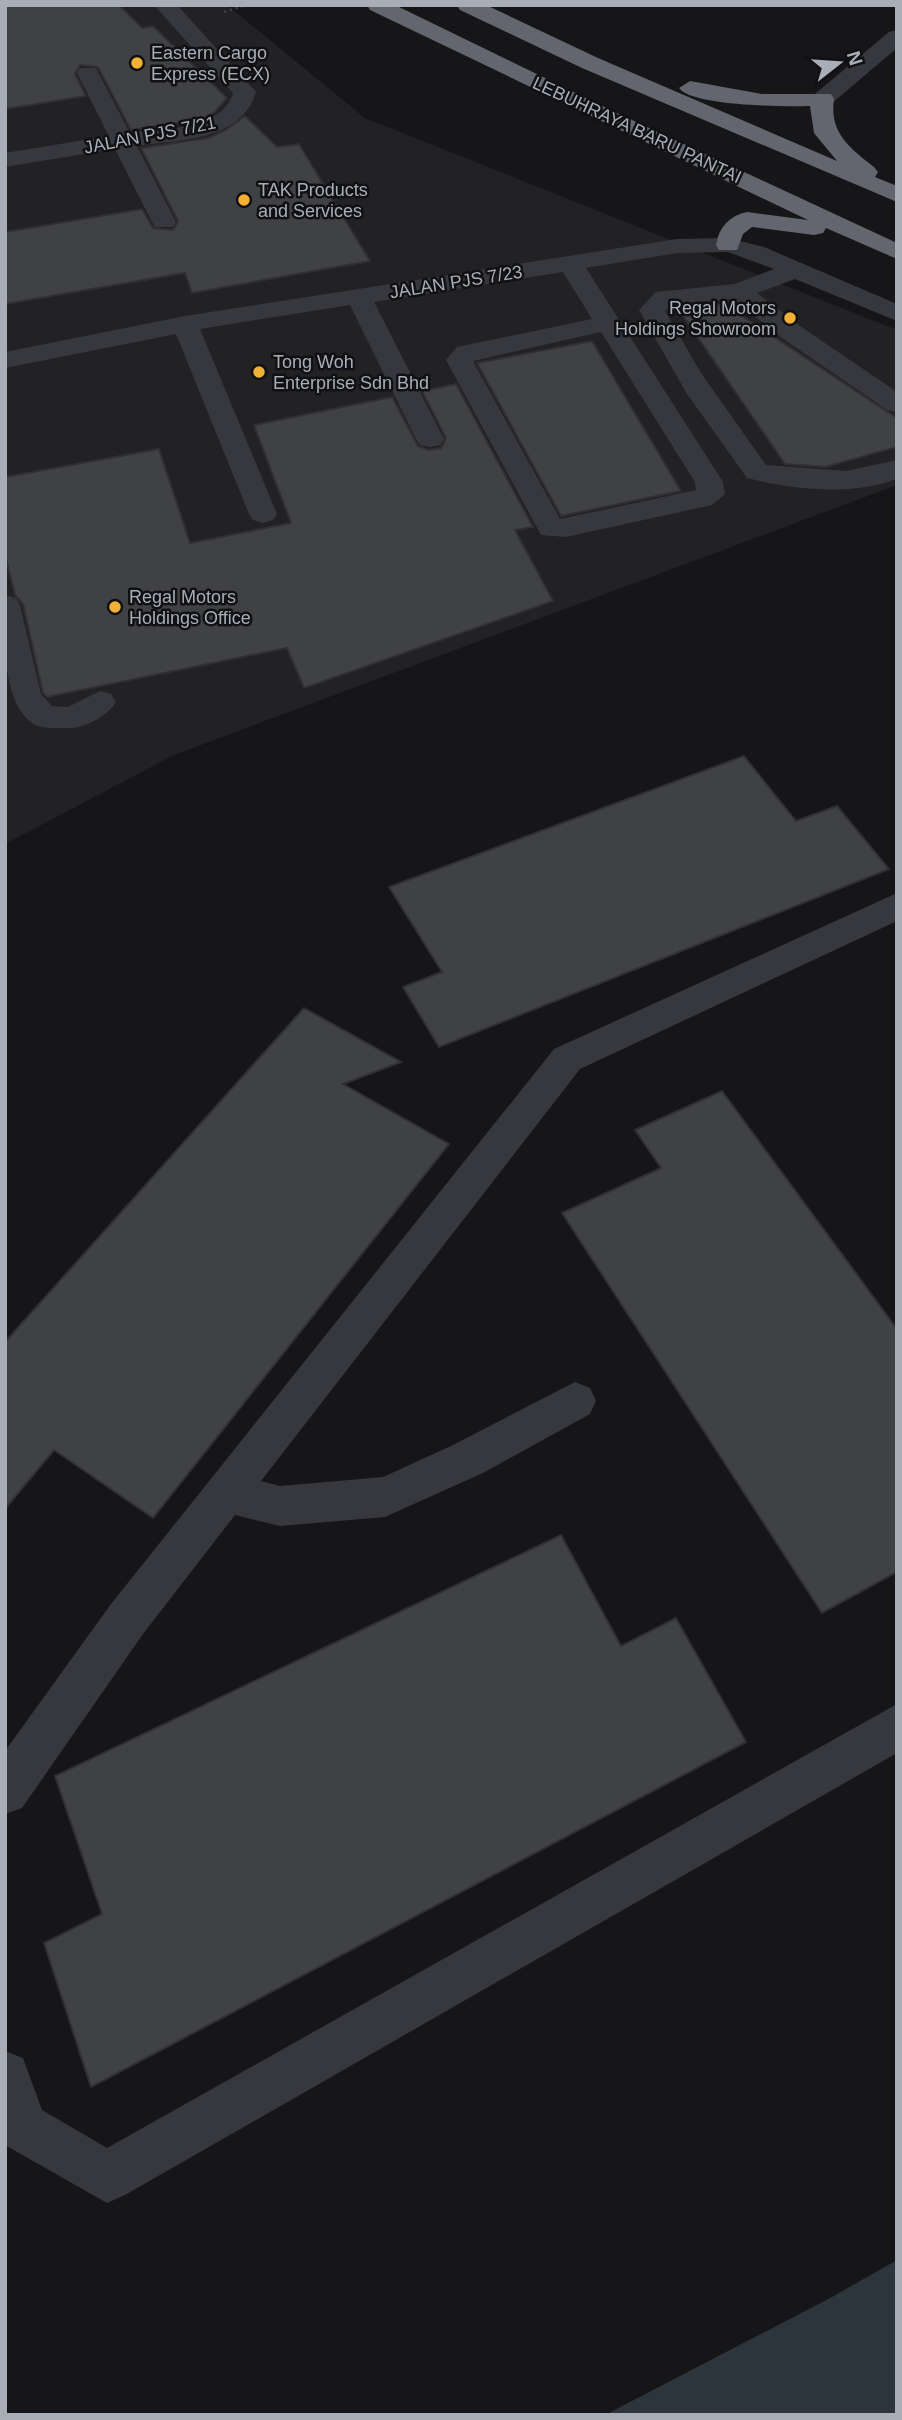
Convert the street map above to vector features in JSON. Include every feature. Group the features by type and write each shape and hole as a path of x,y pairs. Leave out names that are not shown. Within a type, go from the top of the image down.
{"highway":[{"name":"LEBUHRAYA BARU PANTAI","path":"378,5 858,235 897,251"},
{"name":"LEBUHRAYA BARU PANTAI","path":"468,5 590,62 895,195"},
{"path":"590,62 730,97 762,101 823,99 819,121 830,141 895,195"},
{"path":"728,246 731,230 747,219 858,235"}],"street":[{"name":"JALAN PJS 7/21","path":"5,160 206,128 228,120 240,108 245,92 165,5"},
{"path":"823,99 897,37"},
{"path":"88,73 164,222"},
{"name":"JALAN PJS 7/23","path":"5,359 186,324 677,246 728,246 795,270 897,313"},
{"path":"570,263 709,482 711,495 566,528 551,527 460,360 466,353 608,323"},
{"path":"795,270 739,291 665,297 652,310 672,350 708,406 757,472 793,478 864,478 897,469"},
{"path":"739,291 791,332 897,404"},
{"path":"359,297 430,439"},
{"path":"186,324 262,514"},
{"path":"5,605 26,698 44,716 74,718 100,702"},
{"path":"5,1791 127,1619 567,1059 897,906"},
{"path":"226,1493 280,1506 385,1497 468,1459 575,1401"},
{"path":"5,2076 23,2127 107,2177 897,1727"}],"shaded area":[{"path":"5,5 227,5 365,118 897,330 897,485 174,755 5,844"},
{"path":"897,2260 897,2415 605,2415 832,2297"}],"building":[{"path":"5,5 119,5 142,28 153,26 227,98 215,112 203,119 131,130 98,67 80,65 75,74 86,96 5,109"},
{"path":"245,116 277,147 299,144 370,261 192,293 185,273 5,304 5,232 142,209 153,228 173,230 178,221 141,148 208,138 224,131"},
{"path":"724,304 897,418 897,447 825,467 785,464 679,310"},
{"path":"592,341 681,491 561,516 477,363"},
{"path":"456,384 533,527 515,530 553,601 304,688 287,648 47,697 43,693 23,604 15,595 5,555 5,477 159,449 190,543 291,523 254,425 392,397 418,446 429,450 441,448 446,438 422,391"},
{"path":"744,756 796,821 837,806 889,869 439,1047 403,987 442,972 389,887"},
{"path":"304,1008 401,1062 343,1084 449,1144 153,1518 54,1450 5,1509 5,1342"},
{"path":"722,1091 897,1329 897,1572 822,1613 562,1213 661,1168 635,1130"},
{"path":"561,1535 621,1646 676,1618 746,1742 91,2087 44,1943 102,1914 55,1776"}],"place":[{"name":"Eastern Cargo Express (ECX)","path":"137,63"},
{"name":"TAK Products and Services","path":"244,200"},
{"name":"Regal Motors Holdings Showroom","path":"790,318"},
{"name":"Tong Woh Enterprise Sdn Bhd","path":"259,372"},
{"name":"Regal Motors Holdings Office","path":"115,607"}]}
